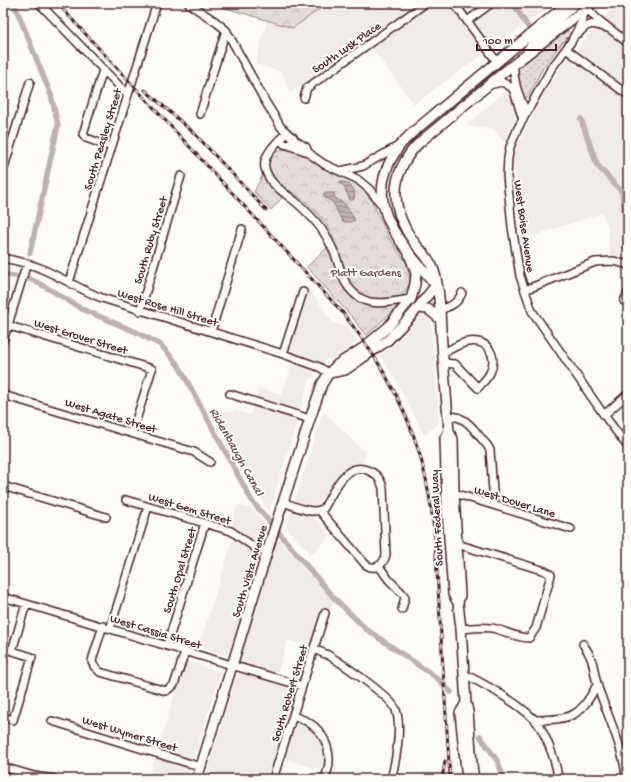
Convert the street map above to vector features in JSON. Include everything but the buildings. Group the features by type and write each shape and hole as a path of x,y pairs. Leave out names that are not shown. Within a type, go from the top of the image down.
{"main road":[{"path":"329,373 345,370 380,346 399,329 436,285 390,226 382,205 382,182 388,164 398,146 568,3"},
{"path":"518,62 537,38 576,3"},
{"path":"518,62 587,4"},
{"name":"South Federal Way","path":"474,779 458,603 460,595 454,493 453,439 449,432 440,315 436,285 434,272 429,260 407,232 397,208 396,195 398,177 411,150 518,62"},
{"name":"South Vista Avenue","path":"197,779 283,502 322,384 329,373 338,364 363,348 388,327 410,299 415,284 416,273 408,251"},
{"path":"418,308 428,309 440,315"},
{"name":"South Federal Way","path":"449,432 445,438 447,510 453,594 458,603"},
{"name":"South Federal Way","path":"466,703 460,713 467,779"}],"street":[{"path":"39,3 128,95"},
{"name":"South Peasley Street","path":"69,282 157,3"},
{"path":"188,3 226,30 262,95 287,136 306,147 308,152"},
{"name":"South Lusk Place","path":"304,98 307,88 426,3"},
{"path":"454,3 497,62"},
{"path":"467,21 492,3"},
{"path":"587,4 596,18 628,43"},
{"name":"West Boise Avenue","path":"587,4 581,24 571,42 551,69 518,128 510,147 507,176 520,276 532,312 628,447"},
{"name":"West Boise Avenue","path":"571,42 586,26 590,24 611,29"},
{"path":"200,114 226,30"},
{"path":"566,49 628,95"},
{"path":"518,62 514,76 525,117"},
{"path":"103,70 83,134 86,138 111,147"},
{"path":"3,171 30,82"},
{"path":"489,85 502,82 511,87 525,117"},
{"path":"287,136 282,142 308,152 324,164 357,179 382,205"},
{"path":"287,136 271,150 266,159 264,166 267,175 276,188 286,193 299,204 321,228 334,252 344,282 350,290 360,298 369,302 376,303 410,299"},
{"path":"271,150 287,145"},
{"path":"341,171 363,166 398,146"},
{"name":"South Ruby Street","path":"140,310 181,176"},
{"path":"211,332 242,230"},
{"name":"West Rose Hill Street","path":"3,258 28,263 42,268 102,298 283,354 319,367 329,373"},
{"path":"525,290 595,262 614,261 628,265"},
{"path":"3,341 5,325 28,263"},
{"path":"283,354 303,292"},
{"path":"440,315 451,306 462,293"},
{"path":"624,301 628,293"},
{"name":"West Grover Street","path":"5,325 152,369 132,433"},
{"path":"473,341 488,346 492,353 493,363 490,374 478,388 455,364 443,358 461,344 473,341"},
{"name":"West Agate Street","path":"3,394 194,452 210,462"},
{"path":"230,394 310,419"},
{"path":"604,415 628,394"},
{"path":"448,416 455,416 464,420 490,450 494,505"},
{"path":"283,502 314,512 320,511 324,508 343,477 350,470 357,468 366,469 374,473 381,481 383,488 385,560 379,566 372,568 365,564 320,511"},
{"path":"3,486 106,517"},
{"name":"West Dover Lane","path":"454,493 571,530"},
{"name":"West Gem Street","path":"126,500 231,531 254,547 268,552"},
{"path":"148,507 107,628 92,662 100,672 166,691 174,685 185,652"},
{"name":"South Opal Street","path":"167,645 204,524"},
{"path":"457,544 545,571 551,575 536,628 530,638 484,627 461,629"},
{"path":"379,566 388,580 404,594 405,597 402,609"},
{"name":"West Cassia Street","path":"3,597 302,686"},
{"path":"12,651 26,604"},
{"name":"South Robert Street","path":"273,779 325,613"},
{"path":"583,644 593,662 597,686 624,760 626,779"},
{"path":"3,648 32,657 13,720 3,718"},
{"path":"314,649 328,656 378,690 389,698 396,708 398,747 391,779"},
{"path":"464,674 501,695 535,720 554,759 558,779"},
{"path":"535,720 567,718 577,713 587,704 597,686"},
{"path":"293,716 307,721 319,731 327,743 330,758 328,773 324,779"},
{"name":"West Wymer Street","path":"52,721 201,767"},
{"path":"3,767 34,776 54,779"}],"shaded area":[{"path":"328,3 555,3 414,104 365,39 290,93 282,72 255,64 267,21 293,28"},
{"path":"611,3 628,3 628,245 625,257 610,255 608,226 602,213 523,239 513,158 545,91 558,70 563,63 570,60 589,34 593,32 609,11"},
{"path":"508,89 511,93 516,115 505,143 492,128 466,126"},
{"path":"339,183 347,183 352,187 355,196 354,199 350,201 344,186"},
{"path":"334,193 335,198 345,204 355,220 343,222 332,202 325,198 323,194"},
{"path":"308,287 333,323 347,327 358,341 334,358 327,359 309,381 269,513 219,424 225,411 232,413 233,410 250,415 259,388 282,395 296,351 289,349"},
{"path":"423,314 430,315 431,319 439,423 424,435 396,380 380,356 404,336"},
{"path":"323,412 366,453 363,463 354,463 340,472 317,507 314,519 318,521 330,535 312,555 286,528"},
{"path":"238,505 252,509 333,602 328,615 320,612 310,647 288,640 277,674 199,646 236,529 231,526"},
{"path":"185,661 221,672 187,779 156,779 149,777"},
{"path":"238,671 296,689 269,779 205,779"},
{"path":"299,724 308,727 316,733 322,741 326,759 325,771 284,759 294,727"}],"green space":[{"path":"209,3 328,3 293,28"},
{"path":"567,30 571,34 561,44 543,68 528,97 523,98 515,75 516,69"},
{"name":"Platt Gardens","path":"286,147 298,150 321,167 353,181 363,188 370,197 389,238 406,262 410,278 409,285 395,309 366,336 352,317 307,267 334,241 322,219 310,206 289,190 271,210 254,192 274,153"}],"waterway":[{"path":"14,3 51,95 58,125 30,253"},
{"path":"513,3 528,27"},
{"path":"581,119 597,165 622,192 625,216 628,218"},
{"name":"Ridenbaugh Canal","path":"3,274 30,279 82,309 136,332 161,345 179,366 252,501 333,597 366,629 437,678 451,692"},
{"name":"Ridenbaugh Canal","path":"480,736 498,762 504,779"}],"railway":[{"path":"57,3 343,313 371,351 394,392 413,434 420,456 426,479 431,509 435,540 450,779"},
{"path":"145,90 195,134 266,210"},
{"path":"442,779 445,761"}]}
